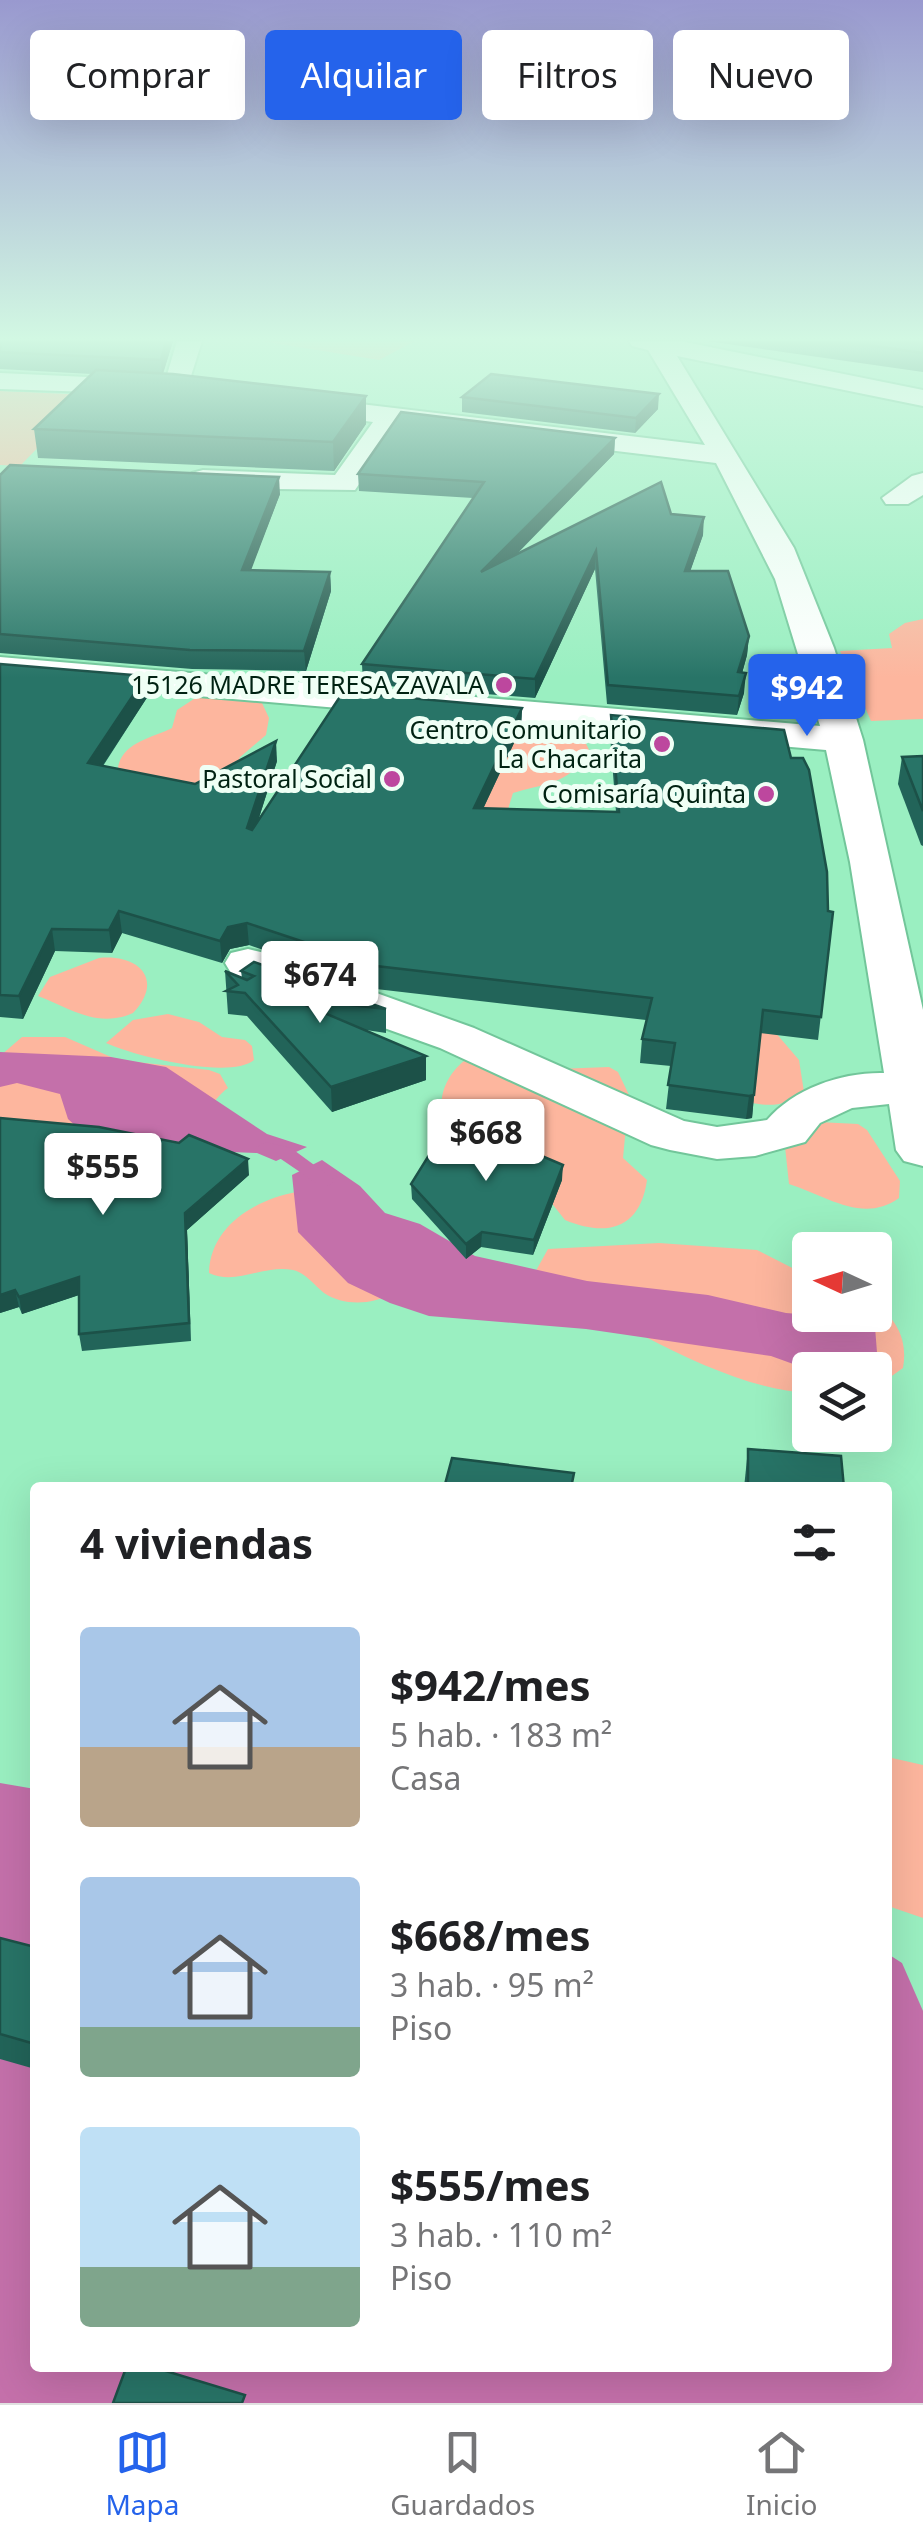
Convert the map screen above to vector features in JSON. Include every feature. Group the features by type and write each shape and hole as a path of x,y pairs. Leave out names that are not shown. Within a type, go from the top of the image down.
{"street":[{"path":"238,481 259,453"},
{"path":"170,478 344,484 366,453"},
{"path":"703,453 727,456"},
{"path":"725,453 791,577 844,740 875,876 923,1150"},
{"path":"923,482 897,498 923,504"},
{"path":"0,668 844,740"},
{"path":"875,876 923,884"},
{"path":"248,964 457,1038 670,1134 718,1143 755,1140 786,1131 802,1112 834,1097 866,1088 912,1090"}],"shaded area":[{"path":"0,453 32,453 20,466 0,465"},
{"path":"923,619 923,719 871,721 840,651 892,648 889,634 905,623"},
{"path":"200,695 252,697 262,703 269,718 266,735 239,758 247,766 245,775 139,797 118,767 121,759 139,742 172,728 177,710"},
{"path":"507,725 566,729 584,741 589,750 566,776 513,793 504,822 410,788"},
{"path":"99,958 125,960 143,971 147,990 133,1013 96,1018 38,996 50,977"},
{"path":"168,1014 199,1022 222,1037 245,1040 252,1046 254,1060 242,1066 204,1067 138,1054 106,1043 133,1020"},
{"path":"775,1032 799,1060 804,1092 774,1105 720,1094 736,1034"},
{"path":"22,1037 65,1037 118,1060 209,1070 220,1074 228,1088 186,1139 0,1120 0,1056"},
{"path":"0,1052 111,1057 166,1067 267,1134 307,1147 276,1161 257,1153 99,1147 68,1119 60,1094 17,1083 0,1087"},
{"path":"470,1057 557,1069 609,1067 618,1072 629,1095 623,1158 647,1180 637,1210 629,1219 607,1228 565,1220 546,1196 449,1124 442,1096 455,1069"},
{"path":"818,1122 858,1124 867,1130 900,1181 899,1198 885,1205 858,1208 789,1184 783,1128"},
{"path":"322,1160 360,1186 385,1213 420,1224 475,1256 587,1281 708,1295 792,1313 792,1332 875,1332 877,1352 792,1352 792,1364 771,1356 586,1329 429,1316 348,1283 298,1232 292,1175"},
{"path":"296,1192 391,1294 366,1302 349,1302 324,1293 293,1270 230,1277 209,1273 217,1242 237,1218 265,1202"},
{"path":"659,1243 757,1250 792,1268 792,1332 892,1332 892,1320 904,1348 903,1368 892,1376 892,1352 792,1352 792,1391 741,1379 668,1348 533,1276 548,1249"},
{"path":"892,1758 923,1765 923,1918 892,1907"},
{"path":"0,1783 30,1788 30,2372 892,2372 892,1957 902,1963 923,2011 923,2403 0,2403"}],"building":[{"path":"372,453 600,453 481,572 661,482 671,514 704,517 685,571 728,571 749,636 738,672 746,673 739,696 608,685 596,551 535,679 362,664 484,482 358,474"},
{"path":"10,465 279,477 242,570 330,572 304,651 190,650 0,634 0,475"},
{"path":"0,664 146,676 88,763 195,784 276,741 247,828 252,830 343,692 522,708 474,808 619,812 611,715 784,730 791,758 803,758 809,770 827,872 828,911 833,912 821,1017 763,1010 754,1095 668,1085 675,1043 642,1039 652,998 376,966 247,923 228,927 220,941 119,911 109,930 52,929 19,996 0,995"},
{"path":"923,756 923,811 902,757"},
{"path":"254,962 386,1009 289,998 426,1056 331,1087 245,993 226,991 238,985 225,971 247,980 254,976 241,971"},
{"path":"0,1118 99,1127 179,1143 189,1135 248,1159 185,1213 189,1323 79,1334 79,1277 19,1297 15,1290 0,1295"},
{"path":"452,1118 563,1165 534,1240 482,1232 466,1244 411,1184"},
{"path":"748,1449 841,1456 843,1482 748,1482"},
{"path":"452,1458 574,1473 572,1482 446,1482"},
{"path":"0,1938 30,1946 30,2043 0,2034"},
{"path":"125,2372 169,2372 245,2395 242,2403 113,2403"}],"waterway":[{"path":"265,1148 284,1152 326,1181"}],"place":[{"name":"15126 MADRE TERESA ZAVALA","path":"504,685"},
{"name":"Centro Comunitario La Chacarita","path":"662,744"},
{"name":"Pastoral Social","path":"392,779"},
{"name":"Comisaría Quinta","path":"766,794"}]}
